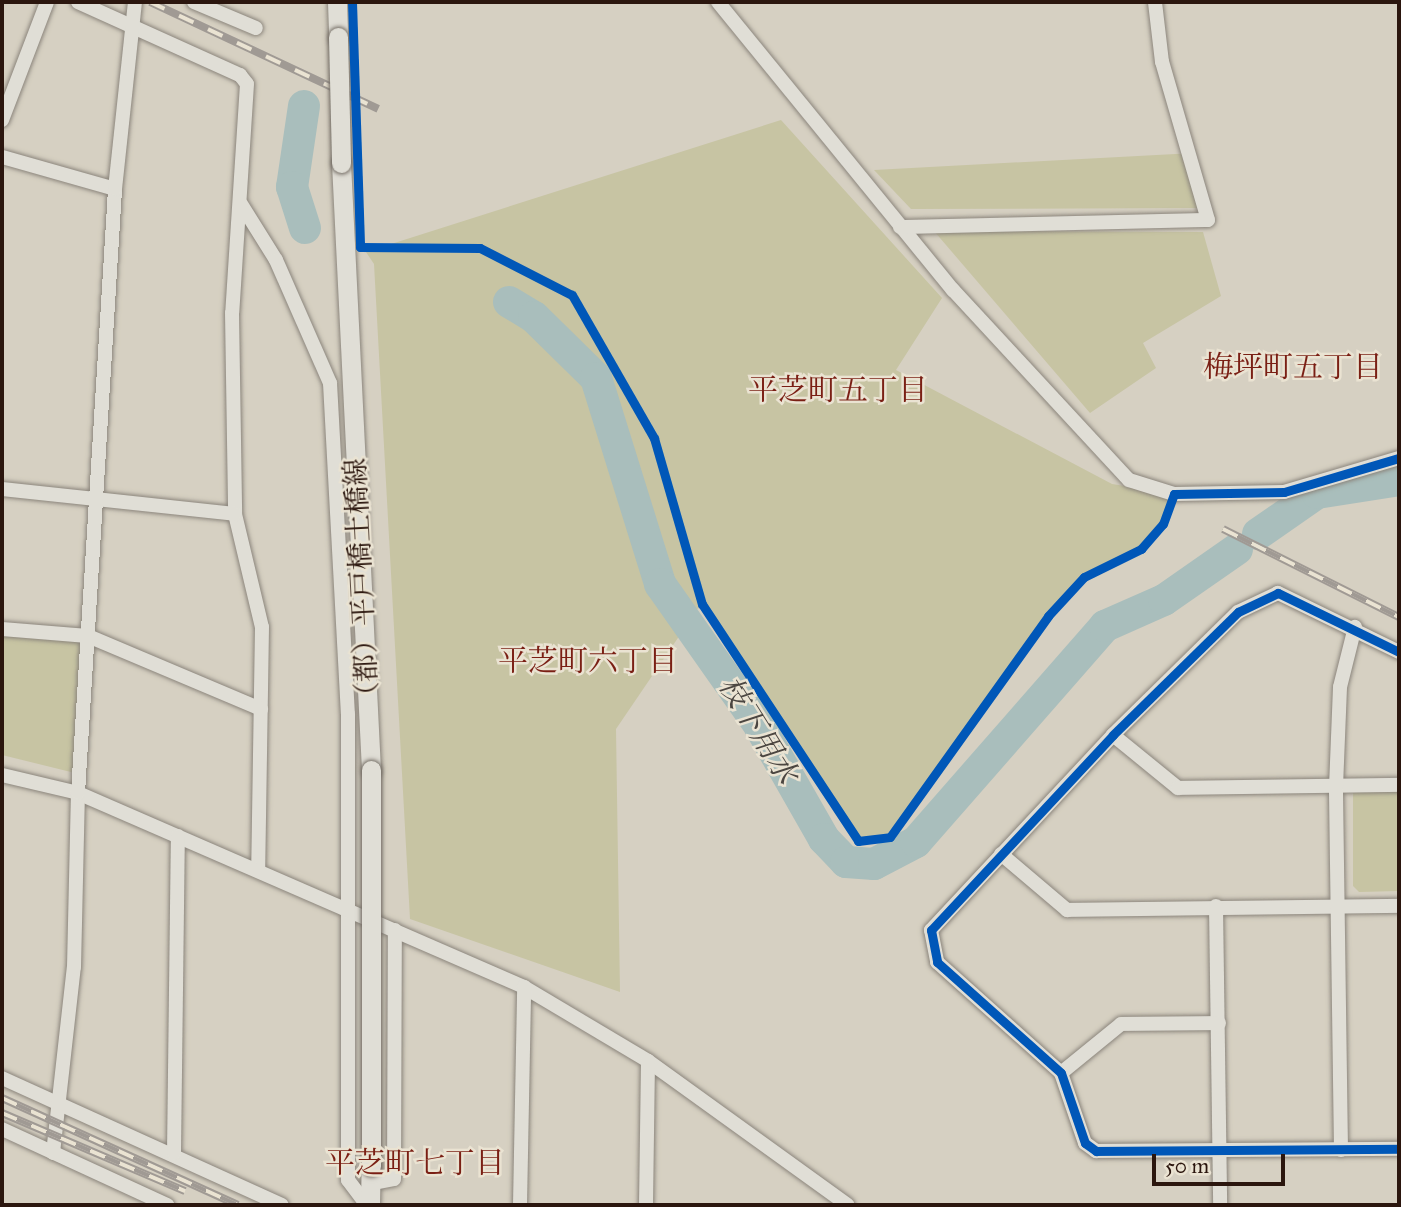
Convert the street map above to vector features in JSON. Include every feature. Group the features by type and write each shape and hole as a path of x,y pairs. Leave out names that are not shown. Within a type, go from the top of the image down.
{"street":[{"path":"2,120 47,2"},
{"path":"78,2 240,75 247,84 232,313 235,514 262,627 258,869"},
{"path":"53,1153 74,967 78,793 115,189 129,25 135,2"},
{"path":"194,2 256,28"},
{"name":"（都）平戸橋土橋線","path":"337,2 341,163 371,770 369,1205"},
{"path":"718,2 900,227 1098,454 1142,487 1191,495 1284,492 1399,458"},
{"path":"900,227 1208,220 1162,62 1155,2"},
{"path":"2,157 115,189"},
{"path":"241,204 276,260 330,383 348,714 348,1180 369,1205"},
{"path":"2,489 96,494 235,514"},
{"path":"1399,652 1355,627 1271,596 1238,612 1112,735 931,930 937,962 1061,1073 1085,1143 1096,1151 1221,1153 1399,1149"},
{"path":"1341,1150 1336,787 1340,687 1355,627"},
{"path":"2,629 88,636 261,709"},
{"path":"1112,735 1178,789 1399,785"},
{"path":"2,775 78,793 349,906 395,930 524,987 648,1061 848,1205"},
{"path":"174,1153 178,836"},
{"path":"1001,854 1066,910 1216,906 1399,906"},
{"path":"1216,906 1220,1205"},
{"path":"370,1175 394,1179 395,930"},
{"path":"520,1205 524,987"},
{"path":"1061,1073 1121,1024 1219,1023"},
{"path":"646,1205 648,1061"},
{"path":"2,1078 174,1153 282,1205"},
{"path":"2,1129 167,1205"}],"shaded area":[{"path":"781,120 942,298 896,370 1112,484 1174,494 1163,524 1141,549 1084,577 1048,616 909,816 876,843 858,841 847,830 701,604 616,729 620,992 410,919 374,264 366,252"},
{"path":"1194,153 1201,208 911,209 874,170"},
{"path":"934,231 1203,232 1221,296 1143,343 1156,368 1090,413"},
{"path":"2,636 82,641 75,773 2,755"},
{"path":"1399,788 1399,891 1359,892 1353,886 1353,793"}],"waterway":[{"name":"枝下用水","path":"304,106 292,187 305,228"},
{"name":"枝下用水","path":"509,302 534,317 596,378 660,584 759,725 824,839 846,862 874,864 916,842 1105,626 1164,600 1237,549"},
{"name":"枝下用水","path":"1258,534 1317,493 1399,480"}],"railway":[{"path":"150,2 378,109"},
{"path":"1223,529 1399,617"},
{"path":"2,1098 238,1205"},
{"path":"2,1113 185,1191"}],"cycle path":[{"path":"352,2 360,247 480,248 572,295 654,438 702,604 858,841 890,837 1048,616 1084,577 1141,549 1163,524 1174,494 1284,492 1399,458"},
{"path":"1399,652 1278,593 1238,612 1113,735 931,930 937,962 1061,1073 1085,1143 1096,1151 1399,1149"}],"district":[{"name":"梅坪町五丁目","path":"1293,367"},
{"name":"平芝町五丁目","path":"838,390"},
{"name":"平芝町六丁目","path":"588,661"},
{"name":"平芝町七丁目","path":"415,1163"}]}
